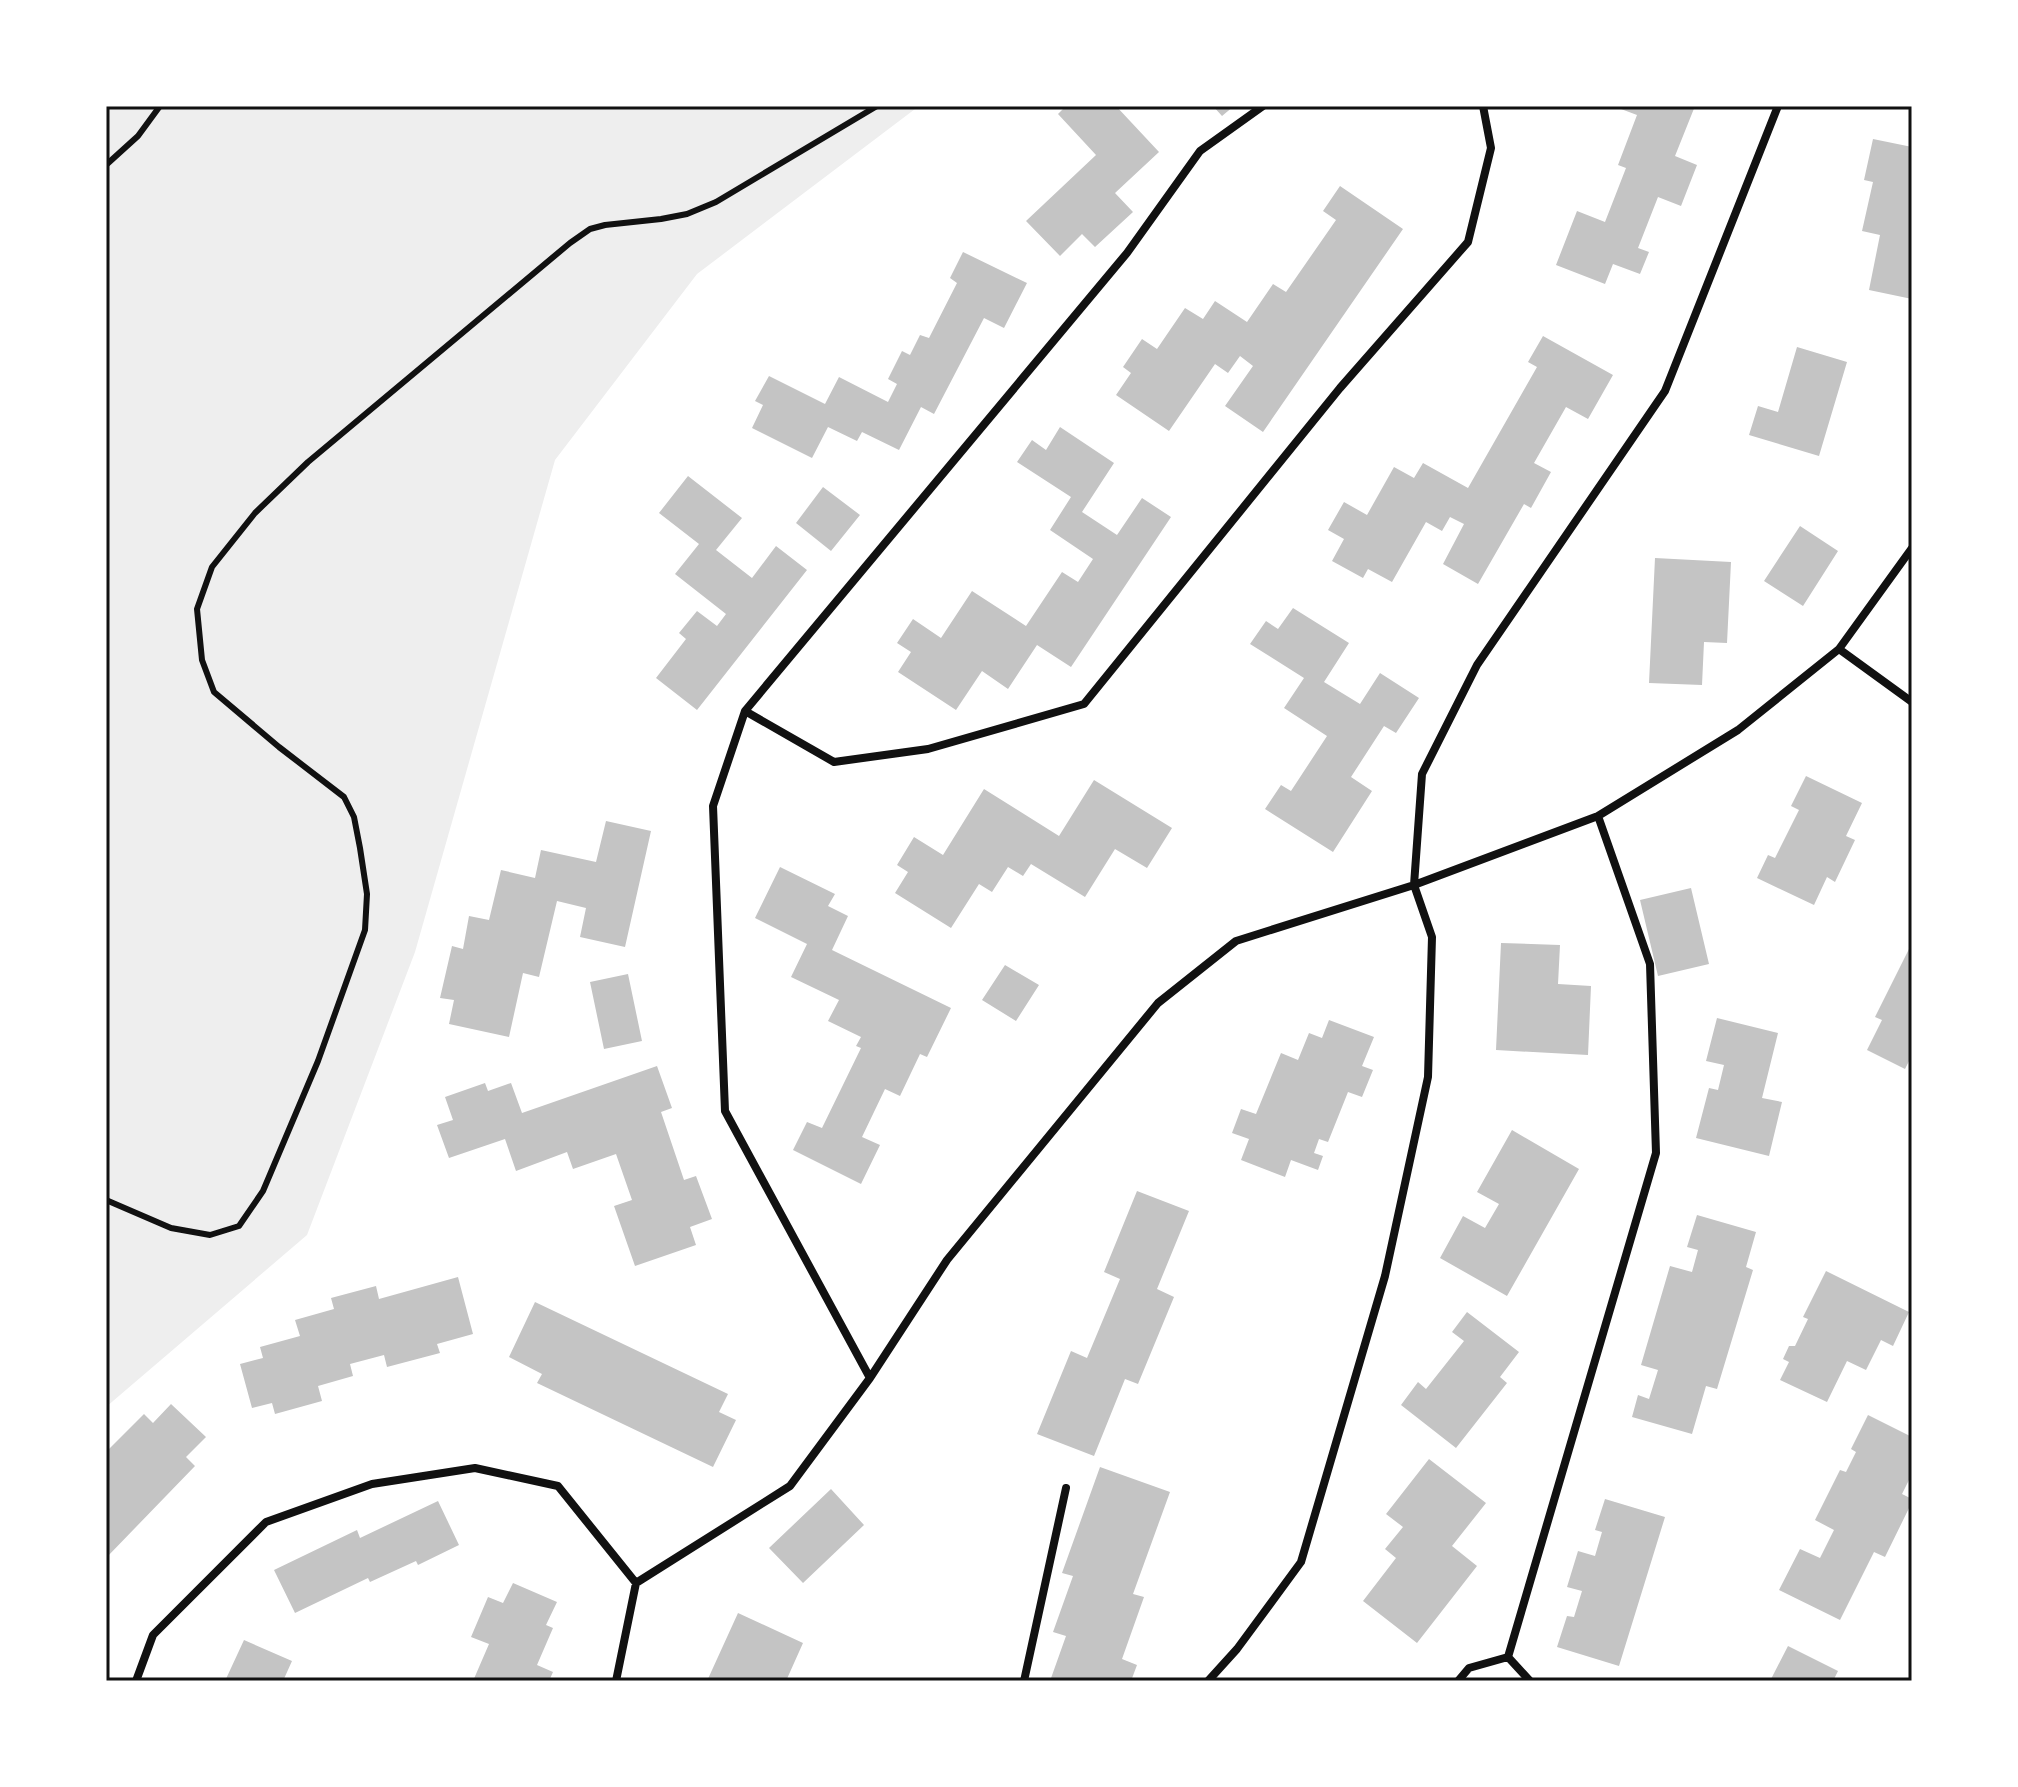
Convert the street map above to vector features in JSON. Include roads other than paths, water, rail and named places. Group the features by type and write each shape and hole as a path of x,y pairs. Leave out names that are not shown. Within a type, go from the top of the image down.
{"street":[{"path":"870,1378 725,1111 713,806 745,711 1127,253 1200,151 1263,106"},
{"path":"745,711 834,762 928,749 1084,704 1340,388 1468,242 1491,148 1483,106"},
{"path":"1208,1681 1237,1649 1301,1562 1385,1276 1428,1077 1432,937 1414,885 1422,774 1477,665 1665,391 1778,106"},
{"path":"616,1681 636,1583 790,1486 870,1378 947,1260 1158,1003 1236,941 1414,885 1598,816 1738,730 1839,649 1912,548"},
{"path":"1839,649 1912,702"},
{"path":"1508,1657 1656,1153 1650,964 1598,816"},
{"path":"136,1681 153,1635 266,1522 372,1484 475,1468 558,1486 636,1583"},
{"path":"1024,1681 1066,1488"},
{"path":"1458,1681 1469,1668 1508,1657"},
{"path":"1508,1657 1530,1681"}],"lane":[{"path":"106,165 138,136 160,106"},
{"path":"106,1200 171,1228 210,1235 239,1226 269,1177 318,1061 365,930 367,894 360,848 354,817 344,797 214,692 202,660 197,609 212,567 255,513 308,462 590,229 687,214 716,202 877,106"}]}
